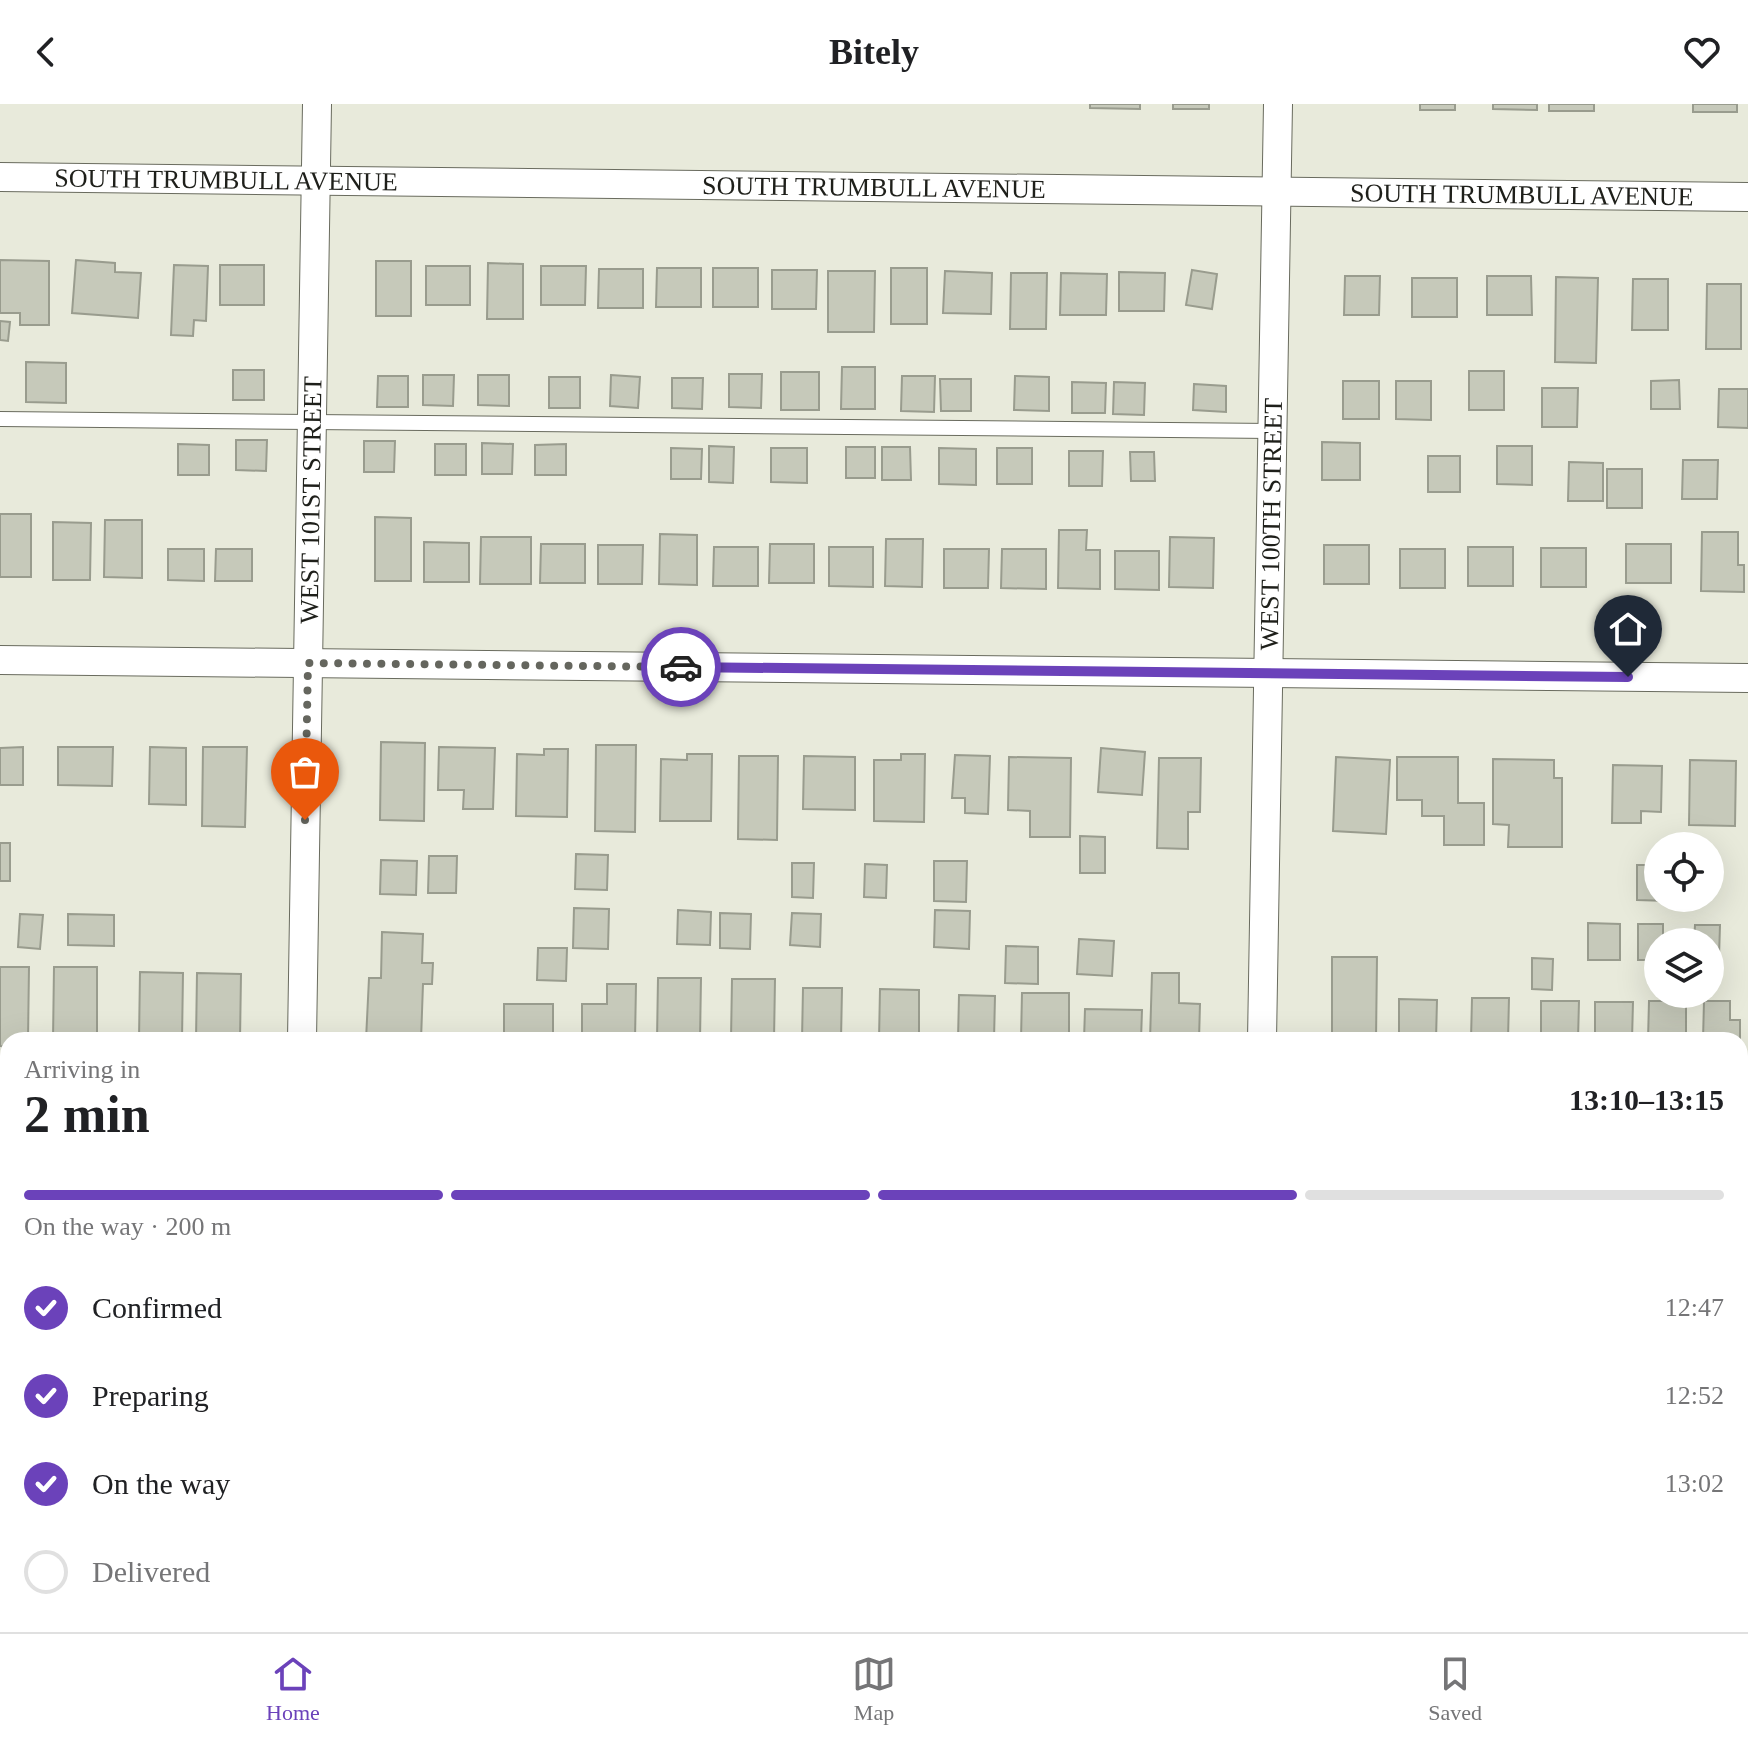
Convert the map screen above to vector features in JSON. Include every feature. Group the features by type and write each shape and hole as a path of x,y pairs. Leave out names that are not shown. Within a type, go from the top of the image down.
{"street":[{"name":"WEST 101ST STREET","path":"302,1032 317,104"},
{"name":"WEST 100TH STREET","path":"1262,1032 1278,104"},
{"name":"SOUTH TRUMBULL AVENUE","path":"0,177 1748,197"},
{"path":"0,660 1748,678"}],"lane":[{"path":"0,419 1272,431"}],"building":[{"path":"1090,104 1140,104 1140,109 1090,108"},
{"path":"1173,104 1209,104 1209,109 1173,109"},
{"path":"1420,104 1455,104 1455,110 1420,110"},
{"path":"1493,104 1537,104 1537,110 1493,109"},
{"path":"1549,104 1594,104 1594,111 1549,111"},
{"path":"1693,104 1737,104 1737,112 1693,112"},
{"path":"0,260 49,261 49,325 20,325 20,313 0,313"},
{"path":"76,260 115,263 115,272 141,273 138,318 72,313"},
{"path":"376,261 411,261 411,316 376,316"},
{"path":"488,263 523,264 523,319 487,319"},
{"path":"174,265 208,266 206,321 194,320 193,336 171,335"},
{"path":"220,265 264,265 264,305 220,305"},
{"path":"426,266 470,266 470,305 426,305"},
{"path":"541,266 586,266 585,305 541,305"},
{"path":"657,268 701,268 701,307 656,307"},
{"path":"713,268 758,268 758,307 713,307"},
{"path":"891,268 927,268 927,324 891,324"},
{"path":"599,269 643,269 643,308 598,308"},
{"path":"772,270 817,270 816,309 772,309"},
{"path":"1192,270 1217,274 1212,309 1186,305"},
{"path":"828,271 875,271 874,332 828,332"},
{"path":"945,271 992,273 991,314 943,313"},
{"path":"1119,272 1165,273 1164,311 1119,311"},
{"path":"1011,273 1047,273 1046,329 1010,329"},
{"path":"1061,273 1107,274 1106,315 1060,315"},
{"path":"1345,276 1380,276 1379,315 1344,315"},
{"path":"1487,276 1531,276 1532,315 1487,315"},
{"path":"1556,277 1598,278 1596,363 1555,362"},
{"path":"1412,278 1457,278 1457,317 1412,317"},
{"path":"1633,279 1668,279 1668,330 1632,330"},
{"path":"1707,284 1741,284 1741,349 1706,349"},
{"path":"0,321 10,322 8,341 0,340"},
{"path":"26,362 66,363 66,403 26,402"},
{"path":"842,367 875,367 875,409 841,409"},
{"path":"233,370 264,370 264,400 233,400"},
{"path":"1469,371 1504,371 1504,410 1469,410"},
{"path":"781,372 819,372 819,410 781,410"},
{"path":"729,374 762,374 761,408 729,407"},
{"path":"423,375 454,375 453,406 423,405"},
{"path":"478,375 509,375 509,406 478,405"},
{"path":"611,375 640,377 638,408 610,406"},
{"path":"378,376 408,376 408,407 377,407"},
{"path":"902,376 935,376 934,412 901,411"},
{"path":"1015,376 1049,377 1049,411 1014,410"},
{"path":"549,377 580,377 580,408 549,408"},
{"path":"672,378 703,378 702,409 672,408"},
{"path":"940,379 971,379 971,411 941,411"},
{"path":"1679,380 1680,409 1651,409 1651,381"},
{"path":"1343,381 1379,381 1379,419 1343,419"},
{"path":"1396,381 1431,381 1431,420 1396,419"},
{"path":"1072,382 1106,383 1105,413 1072,413"},
{"path":"1114,382 1145,383 1144,415 1113,414"},
{"path":"1194,384 1226,386 1226,412 1193,410"},
{"path":"1542,388 1578,388 1577,427 1542,427"},
{"path":"1719,389 1748,389 1748,428 1718,427"},
{"path":"236,440 267,440 266,471 236,470"},
{"path":"364,441 395,441 394,472 364,472"},
{"path":"1322,442 1360,443 1360,480 1322,480"},
{"path":"482,443 513,444 512,474 482,474"},
{"path":"178,444 209,445 209,475 178,475"},
{"path":"435,444 466,444 466,475 435,475"},
{"path":"566,444 566,475 535,475 535,445"},
{"path":"709,446 734,447 733,483 709,482"},
{"path":"1497,446 1532,446 1532,485 1497,484"},
{"path":"846,447 875,447 875,478 846,478"},
{"path":"882,447 910,447 911,480 882,480"},
{"path":"671,448 702,449 701,479 671,479"},
{"path":"771,448 807,448 807,483 771,482"},
{"path":"939,448 976,449 976,485 939,484"},
{"path":"997,448 1032,448 1032,484 997,484"},
{"path":"1069,451 1103,451 1102,486 1069,486"},
{"path":"1130,452 1154,452 1155,481 1131,481"},
{"path":"1428,456 1460,456 1460,492 1428,492"},
{"path":"1683,460 1718,460 1717,499 1682,499"},
{"path":"1569,462 1603,463 1603,501 1568,501"},
{"path":"1607,469 1642,469 1642,508 1607,508"},
{"path":"0,514 31,514 31,577 0,577"},
{"path":"375,517 411,518 411,581 375,581"},
{"path":"105,520 142,520 142,578 104,577"},
{"path":"53,522 91,523 90,580 53,580"},
{"path":"1059,530 1087,530 1086,550 1100,550 1100,589 1058,588"},
{"path":"1702,532 1738,532 1738,565 1744,565 1744,592 1701,591"},
{"path":"660,534 697,535 697,585 659,584"},
{"path":"481,537 531,537 531,584 480,584"},
{"path":"1170,537 1214,538 1213,588 1169,587"},
{"path":"886,539 923,539 922,587 885,586"},
{"path":"424,542 469,543 469,582 424,582"},
{"path":"541,544 585,544 585,583 540,583"},
{"path":"770,544 814,544 814,583 769,583"},
{"path":"1626,544 1671,544 1671,583 1626,583"},
{"path":"598,545 643,545 642,584 598,584"},
{"path":"1324,545 1369,545 1369,584 1324,584"},
{"path":"714,547 758,547 758,586 713,586"},
{"path":"829,547 873,547 873,587 829,586"},
{"path":"1468,547 1513,547 1513,586 1468,586"},
{"path":"1541,548 1586,548 1586,587 1541,587"},
{"path":"168,549 204,549 204,581 168,580"},
{"path":"216,549 252,549 252,581 215,581"},
{"path":"944,549 989,549 988,588 944,588"},
{"path":"1002,549 1046,549 1046,589 1001,588"},
{"path":"1400,549 1445,549 1445,588 1400,588"},
{"path":"1115,551 1159,551 1159,590 1115,589"},
{"path":"381,742 425,743 424,821 380,820"},
{"path":"596,745 636,745 635,832 595,831"},
{"path":"23,747 23,785 0,785 0,748"},
{"path":"58,747 113,747 112,786 58,785"},
{"path":"150,747 186,748 186,805 149,804"},
{"path":"203,747 247,747 245,827 202,826"},
{"path":"439,747 495,748 493,809 463,809 464,790 438,790"},
{"path":"1101,748 1145,752 1142,795 1098,792"},
{"path":"544,749 568,749 567,817 516,816 517,754 544,755"},
{"path":"687,754 712,754 711,821 660,821 661,759 687,760"},
{"path":"901,754 925,754 924,822 874,821 874,760 901,760"},
{"path":"955,755 990,756 988,814 965,813 965,798 952,798"},
{"path":"739,756 778,756 777,840 738,839"},
{"path":"804,756 855,757 855,810 803,809"},
{"path":"1009,757 1071,758 1070,837 1030,837 1030,811 1008,810"},
{"path":"1336,757 1390,760 1386,834 1333,831"},
{"path":"1397,757 1458,757 1458,803 1484,803 1484,845 1444,845 1444,816 1422,816 1422,800 1397,800"},
{"path":"1159,758 1201,758 1200,812 1188,812 1188,849 1157,848"},
{"path":"1493,759 1554,760 1554,778 1562,778 1562,847 1508,847 1509,825 1493,824"},
{"path":"1690,760 1736,761 1735,826 1689,825"},
{"path":"1613,765 1662,766 1661,812 1641,811 1641,823 1612,823"},
{"path":"1080,836 1105,837 1105,873 1080,873"},
{"path":"0,843 10,843 10,881 0,881"},
{"path":"576,854 608,855 607,890 575,889"},
{"path":"429,856 457,856 456,893 428,893"},
{"path":"381,860 417,861 416,895 380,894"},
{"path":"934,861 967,861 966,902 934,901"},
{"path":"792,863 814,863 813,898 792,897"},
{"path":"865,864 887,865 886,898 864,897"},
{"path":"1637,865 1644,865 1644,900 1637,900"},
{"path":"574,908 609,909 608,949 573,948"},
{"path":"678,910 711,912 710,945 677,944"},
{"path":"935,910 970,911 969,949 934,947"},
{"path":"720,913 751,914 750,949 720,948"},
{"path":"792,913 821,914 820,947 790,945"},
{"path":"20,914 43,915 40,949 18,947"},
{"path":"68,914 114,915 114,946 68,945"},
{"path":"1588,923 1620,924 1620,960 1588,960"},
{"path":"1638,924 1663,924 1663,928 1644,928 1644,960 1638,960"},
{"path":"1695,925 1720,925 1720,928 1695,928"},
{"path":"382,932 423,934 422,963 433,963 432,984 423,984 421,1032 366,1032 369,978 381,978"},
{"path":"1079,939 1114,941 1112,976 1077,974"},
{"path":"1006,946 1038,947 1038,984 1005,983"},
{"path":"538,948 567,948 566,981 537,980"},
{"path":"1332,957 1377,957 1376,1032 1332,1032"},
{"path":"1532,958 1553,959 1552,990 1532,989"},
{"path":"0,967 29,967 28,1032 0,1032"},
{"path":"54,967 97,967 97,1032 53,1032"},
{"path":"140,972 183,973 182,1032 139,1032"},
{"path":"197,973 241,974 240,1032 196,1032"},
{"path":"1152,973 1179,973 1179,1003 1200,1004 1199,1032 1150,1032"},
{"path":"658,978 701,978 700,1032 657,1032"},
{"path":"732,979 775,979 774,1032 731,1032"},
{"path":"607,984 636,984 635,1032 582,1032 582,1004 607,1004"},
{"path":"803,988 842,988 841,1032 802,1032"},
{"path":"880,989 919,990 919,1032 879,1032"},
{"path":"1022,993 1069,993 1069,1032 1021,1032"},
{"path":"959,995 995,996 994,1032 958,1032"},
{"path":"1472,998 1509,998 1508,1032 1471,1032"},
{"path":"1399,999 1437,1000 1436,1032 1399,1032"},
{"path":"1541,1001 1579,1001 1578,1032 1541,1032"},
{"path":"1724,1001 1730,1001 1730,1020 1740,1020 1740,1032 1703,1032 1704,1008 1724,1008"},
{"path":"1595,1002 1633,1002 1632,1032 1595,1032"},
{"path":"504,1004 553,1004 553,1032 504,1032"},
{"path":"1649,1008 1686,1008 1686,1032 1648,1032"},
{"path":"1085,1009 1142,1010 1141,1032 1084,1032"}],"way so far":[{"path":"305,820 308,663 681,667"}],"route":[{"path":"681,667 1628,677"}]}
